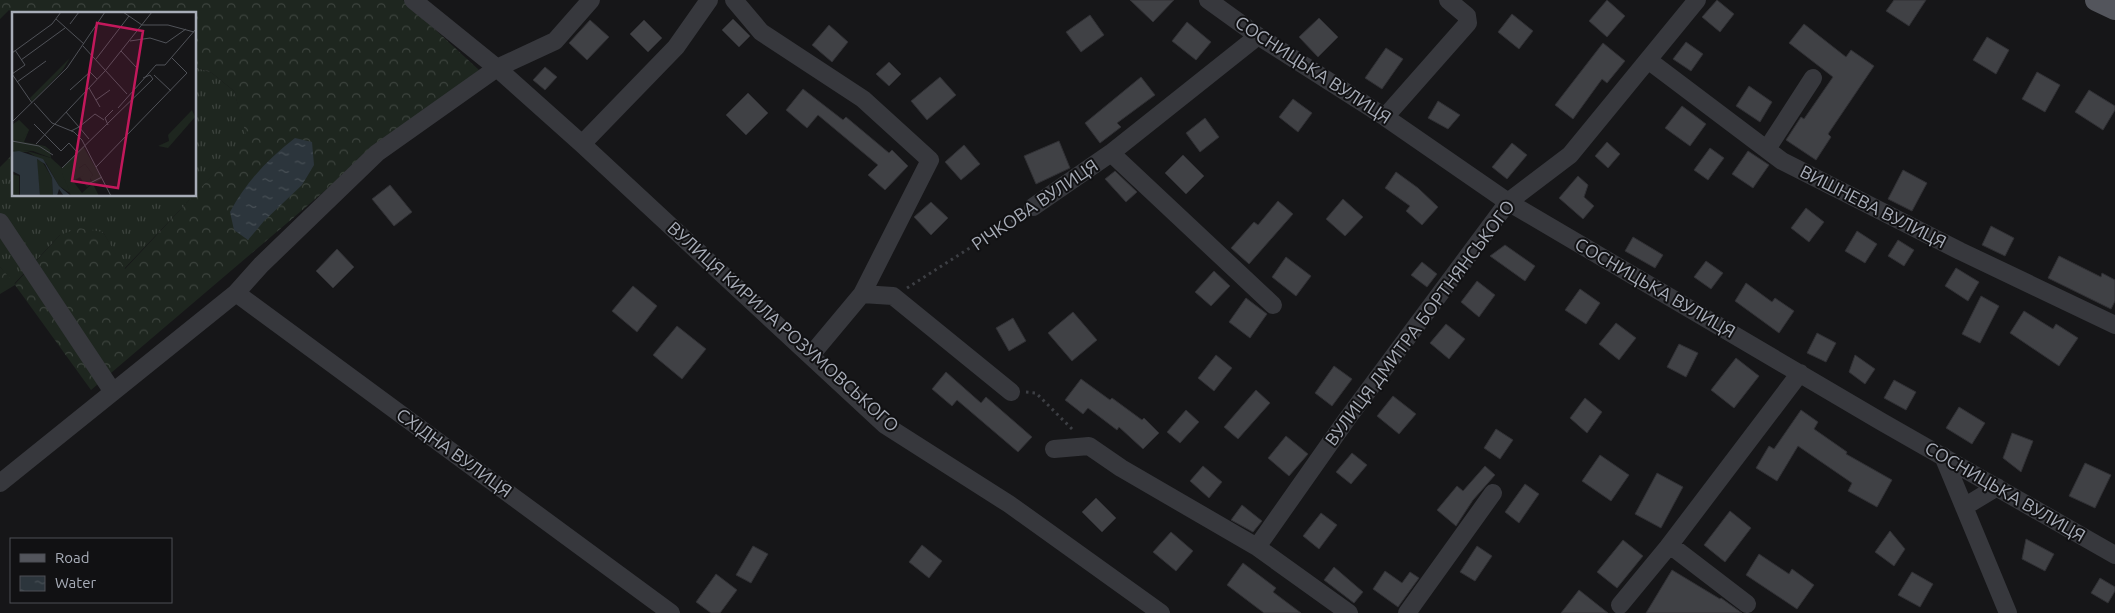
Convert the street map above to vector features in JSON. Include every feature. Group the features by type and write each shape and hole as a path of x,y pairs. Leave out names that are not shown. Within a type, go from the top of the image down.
{"main road":[{"path":"2096,0 2115,9"}],"street":[{"name":"ВУЛИЦЯ КИРИЛА РОЗУМОВСЬКОГО","path":"413,0 497,68 582,144 885,424 1009,504 1161,613"},
{"path":"0,484 236,292 261,265 377,153 497,68 555,41 590,0"},
{"path":"582,144 676,47 709,0"},
{"path":"734,0 761,32 863,99 930,160 862,294 811,355"},
{"name":"СОСНИЦЬКА ВУЛИЦЯ","path":"1208,0 1258,36 1385,117 1508,202 1800,374 2115,554"},
{"path":"1385,117 1468,22 1467,16 1448,0"},
{"name":"ВУЛИЦЯ ДМИТРА БОРТНЯНСЬКОГО","path":"1257,547 1347,419 1508,202 1570,155 1697,0"},
{"name":"РІЧКОВА ВУЛИЦЯ","path":"1033,207 1112,153 1258,36"},
{"name":"ВИШНЕВА ВУЛИЦЯ","path":"1648,60 1782,160 1934,237 2115,325"},
{"path":"1767,149 1812,78"},
{"path":"1112,153 1273,305"},
{"path":"0,222 113,392"},
{"name":"СХІДНА ВУЛИЦЯ","path":"236,292 671,613"},
{"path":"862,294 893,296 1010,392"},
{"path":"1620,605 1670,545 1800,374"},
{"path":"1054,449 1089,446 1121,468 1257,547 1349,613"},
{"path":"1943,456 2008,613"},
{"path":"1964,507 1996,487"},
{"path":"1407,613 1493,493"},
{"path":"1670,545 1747,604"}],"path":[{"name":"РІЧКОВА ВУЛИЦЯ","path":"893,296 1033,207"},
{"path":"1010,392 1036,393 1089,446"}],"green space":[{"path":"0,0 403,0 479,70 354,166 91,390 15,285 0,294 0,267 15,284 60,235 79,228 103,232 125,269 193,196 196,196 196,193 247,138 234,91 212,73 196,67 196,12 12,12 9,10 0,19"},
{"path":"196,67 212,73 234,91 248,138 196,193"},
{"path":"12,155 12,196 193,196 124,269 103,232 60,235 14,284 0,267 0,167"}],"water":[{"path":"295,138 312,142 314,165 302,185 264,221 248,240 234,230 230,212 258,172"}],"building":[{"path":"1130,0 1174,0 1153,22"},
{"path":"1607,0 1625,16 1607,37 1589,21"},
{"path":"1717,0 1734,14 1720,32 1702,17"},
{"path":"1894,0 1926,0 1909,26 1886,11"},
{"path":"1512,14 1533,31 1519,49 1498,32"},
{"path":"1090,15 1104,35 1081,52 1066,32"},
{"path":"1319,18 1338,37 1318,57 1299,37"},
{"path":"733,19 750,36 739,47 722,30"},
{"path":"590,20 609,37 587,60 569,43"},
{"path":"644,20 662,38 648,52 630,34"},
{"path":"1187,22 1211,42 1196,60 1172,41"},
{"path":"1804,24 1846,57 1851,50 1874,66 1828,134 1831,137 1816,160 1786,140 1801,117 1804,119 1833,77 1789,43"},
{"path":"829,25 848,42 832,62 812,45"},
{"path":"1987,37 2009,50 1996,74 1973,60"},
{"path":"1686,42 1703,54 1691,71 1673,59"},
{"path":"1603,43 1625,61 1607,83 1602,79 1573,119 1555,105"},
{"path":"1386,48 1403,59 1382,89 1365,78"},
{"path":"889,62 901,74 889,86 876,74"},
{"path":"545,67 557,77 545,90 533,80"},
{"path":"2037,72 2060,85 2045,112 2022,99"},
{"path":"940,77 956,95 927,120 911,101"},
{"path":"1141,77 1155,95 1117,123 1121,127 1100,143 1085,123"},
{"path":"1749,86 1772,102 1760,122 1736,106"},
{"path":"803,89 843,120 846,117 889,153 892,150 908,166 885,190 868,175 878,165 818,115 807,128 786,110"},
{"path":"2089,90 2115,106 2115,110 2103,130 2075,112"},
{"path":"748,93 768,113 746,135 726,115"},
{"path":"1293,99 1312,113 1298,132 1279,117"},
{"path":"1438,101 1460,115 1448,129 1428,118"},
{"path":"1682,106 1706,124 1690,146 1665,128"},
{"path":"1205,118 1219,137 1200,152 1186,133"},
{"path":"1059,141 1070,168 1036,184 1024,156"},
{"path":"1607,142 1620,154 1608,168 1595,156"},
{"path":"1512,143 1527,155 1507,179 1492,167"},
{"path":"964,145 980,164 961,180 945,162"},
{"path":"1710,148 1724,158 1708,180 1694,170"},
{"path":"1748,151 1769,165 1753,188 1732,174"},
{"path":"1183,155 1204,176 1186,194 1165,173"},
{"path":"1903,170 1927,183 1912,211 1888,199"},
{"path":"1115,171 1137,192 1126,202 1105,179"},
{"path":"1396,172 1418,188 1438,207 1422,225 1406,211 1410,206 1385,188"},
{"path":"1578,176 1588,185 1584,197 1594,206 1583,219 1559,198"},
{"path":"390,185 412,212 394,226 372,199"},
{"path":"1343,199 1363,217 1345,236 1326,219"},
{"path":"1278,201 1293,214 1249,264 1231,248 1254,222 1258,225"},
{"path":"931,202 948,218 931,235 914,217"},
{"path":"1806,208 1824,222 1809,242 1791,228"},
{"path":"1991,226 2014,238 2005,256 1982,245"},
{"path":"1857,231 1877,244 1865,263 1845,251"},
{"path":"1633,237 1663,255 1655,268 1625,251"},
{"path":"1898,240 1914,250 1904,266 1888,256"},
{"path":"1505,245 1535,266 1525,281 1490,256"},
{"path":"337,249 354,267 333,288 316,271"},
{"path":"2059,256 2101,277 2102,273 2115,280 2115,301 2111,309 2048,278"},
{"path":"1286,257 1311,276 1296,296 1272,277"},
{"path":"1706,261 1723,273 1711,289 1694,277"},
{"path":"1422,262 1437,274 1427,287 1411,275"},
{"path":"1956,268 1979,282 1968,301 1945,286"},
{"path":"1214,271 1230,286 1211,306 1195,292"},
{"path":"1477,281 1495,295 1479,317 1461,302"},
{"path":"1746,283 1772,302 1775,298 1794,311 1779,333 1735,301"},
{"path":"633,286 657,306 637,332 612,311"},
{"path":"1580,289 1600,303 1586,324 1565,310"},
{"path":"1981,296 1999,306 1980,343 1962,334"},
{"path":"1246,298 1267,314 1250,338 1229,322"},
{"path":"2024,311 2053,329 2056,324 2078,338 2059,366 2010,333"},
{"path":"1073,312 1097,340 1072,361 1048,333"},
{"path":"1013,318 1026,341 1009,351 996,328"},
{"path":"1616,323 1636,338 1619,360 1599,344"},
{"path":"1446,324 1465,339 1449,359 1430,343"},
{"path":"677,326 706,349 682,379 653,355"},
{"path":"1817,333 1836,343 1826,362 1807,353"},
{"path":"1679,344 1698,353 1686,377 1667,367"},
{"path":"1216,355 1232,368 1214,391 1198,378"},
{"path":"1855,355 1875,369 1865,384 1849,372"},
{"path":"1736,358 1759,376 1734,408 1711,390"},
{"path":"1334,366 1352,379 1332,406 1315,393"},
{"path":"946,372 981,403 986,397 1032,437 1018,452 957,400 952,406 932,389"},
{"path":"1081,379 1110,400 1112,398 1142,420 1144,418 1159,433 1143,449 1119,427 1117,430 1088,408 1083,414 1065,400"},
{"path":"1894,380 1916,392 1906,410 1884,398"},
{"path":"1256,390 1270,403 1238,439 1224,427"},
{"path":"1393,396 1416,414 1399,434 1377,416"},
{"path":"1585,398 1602,412 1587,433 1570,418"},
{"path":"1959,407 1985,423 1972,444 1946,428"},
{"path":"1186,410 1199,422 1180,443 1167,432"},
{"path":"1801,410 1818,422 1814,429 1847,452 1846,454 1892,480 1877,507 1848,491 1852,483 1798,446 1777,481 1756,468 1769,446 1774,449"},
{"path":"1496,429 1513,440 1500,459 1484,448"},
{"path":"2012,433 2033,441 2021,472 2003,458"},
{"path":"1286,436 1308,454 1289,476 1268,458"},
{"path":"1352,453 1367,465 1351,484 1336,472"},
{"path":"1600,455 1629,475 1611,501 1582,481"},
{"path":"2085,463 2111,475 2095,508 2069,496"},
{"path":"1203,466 1222,482 1209,498 1190,481"},
{"path":"1485,466 1495,475 1473,500 1456,526 1437,510 1457,486 1463,491"},
{"path":"1657,473 1683,487 1661,528 1635,514"},
{"path":"1525,484 1539,494 1519,523 1505,512"},
{"path":"1096,498 1116,518 1102,532 1082,512"},
{"path":"1242,505 1262,521 1253,532 1231,520"},
{"path":"1730,511 1751,528 1725,562 1704,545"},
{"path":"1321,513 1337,525 1319,549 1303,536"},
{"path":"1890,531 1905,549 1894,566 1875,552"},
{"path":"1171,532 1193,551 1176,571 1153,552"},
{"path":"2026,539 2054,554 2045,571 2022,559"},
{"path":"1623,540 1643,556 1617,588 1597,572"},
{"path":"922,545 942,561 929,578 909,562"},
{"path":"753,546 768,554 751,583 736,575"},
{"path":"1477,546 1492,556 1475,581 1460,572"},
{"path":"1759,554 1789,574 1792,569 1814,585 1797,609 1746,575"},
{"path":"1243,563 1276,588 1273,592 1301,613 1264,613 1227,585"},
{"path":"1334,567 1363,592 1354,603 1324,580"},
{"path":"1672,570 1721,598 1742,613 1646,613"},
{"path":"1385,571 1402,583 1410,572 1419,578 1398,607 1373,589"},
{"path":"1912,572 1933,584 1920,607 1898,595"},
{"path":"716,574 737,590 720,613 711,613 696,602"},
{"path":"2100,578 2115,587 2115,591 2108,603 2091,593"},
{"path":"1579,590 1608,613 1561,613"}]}
